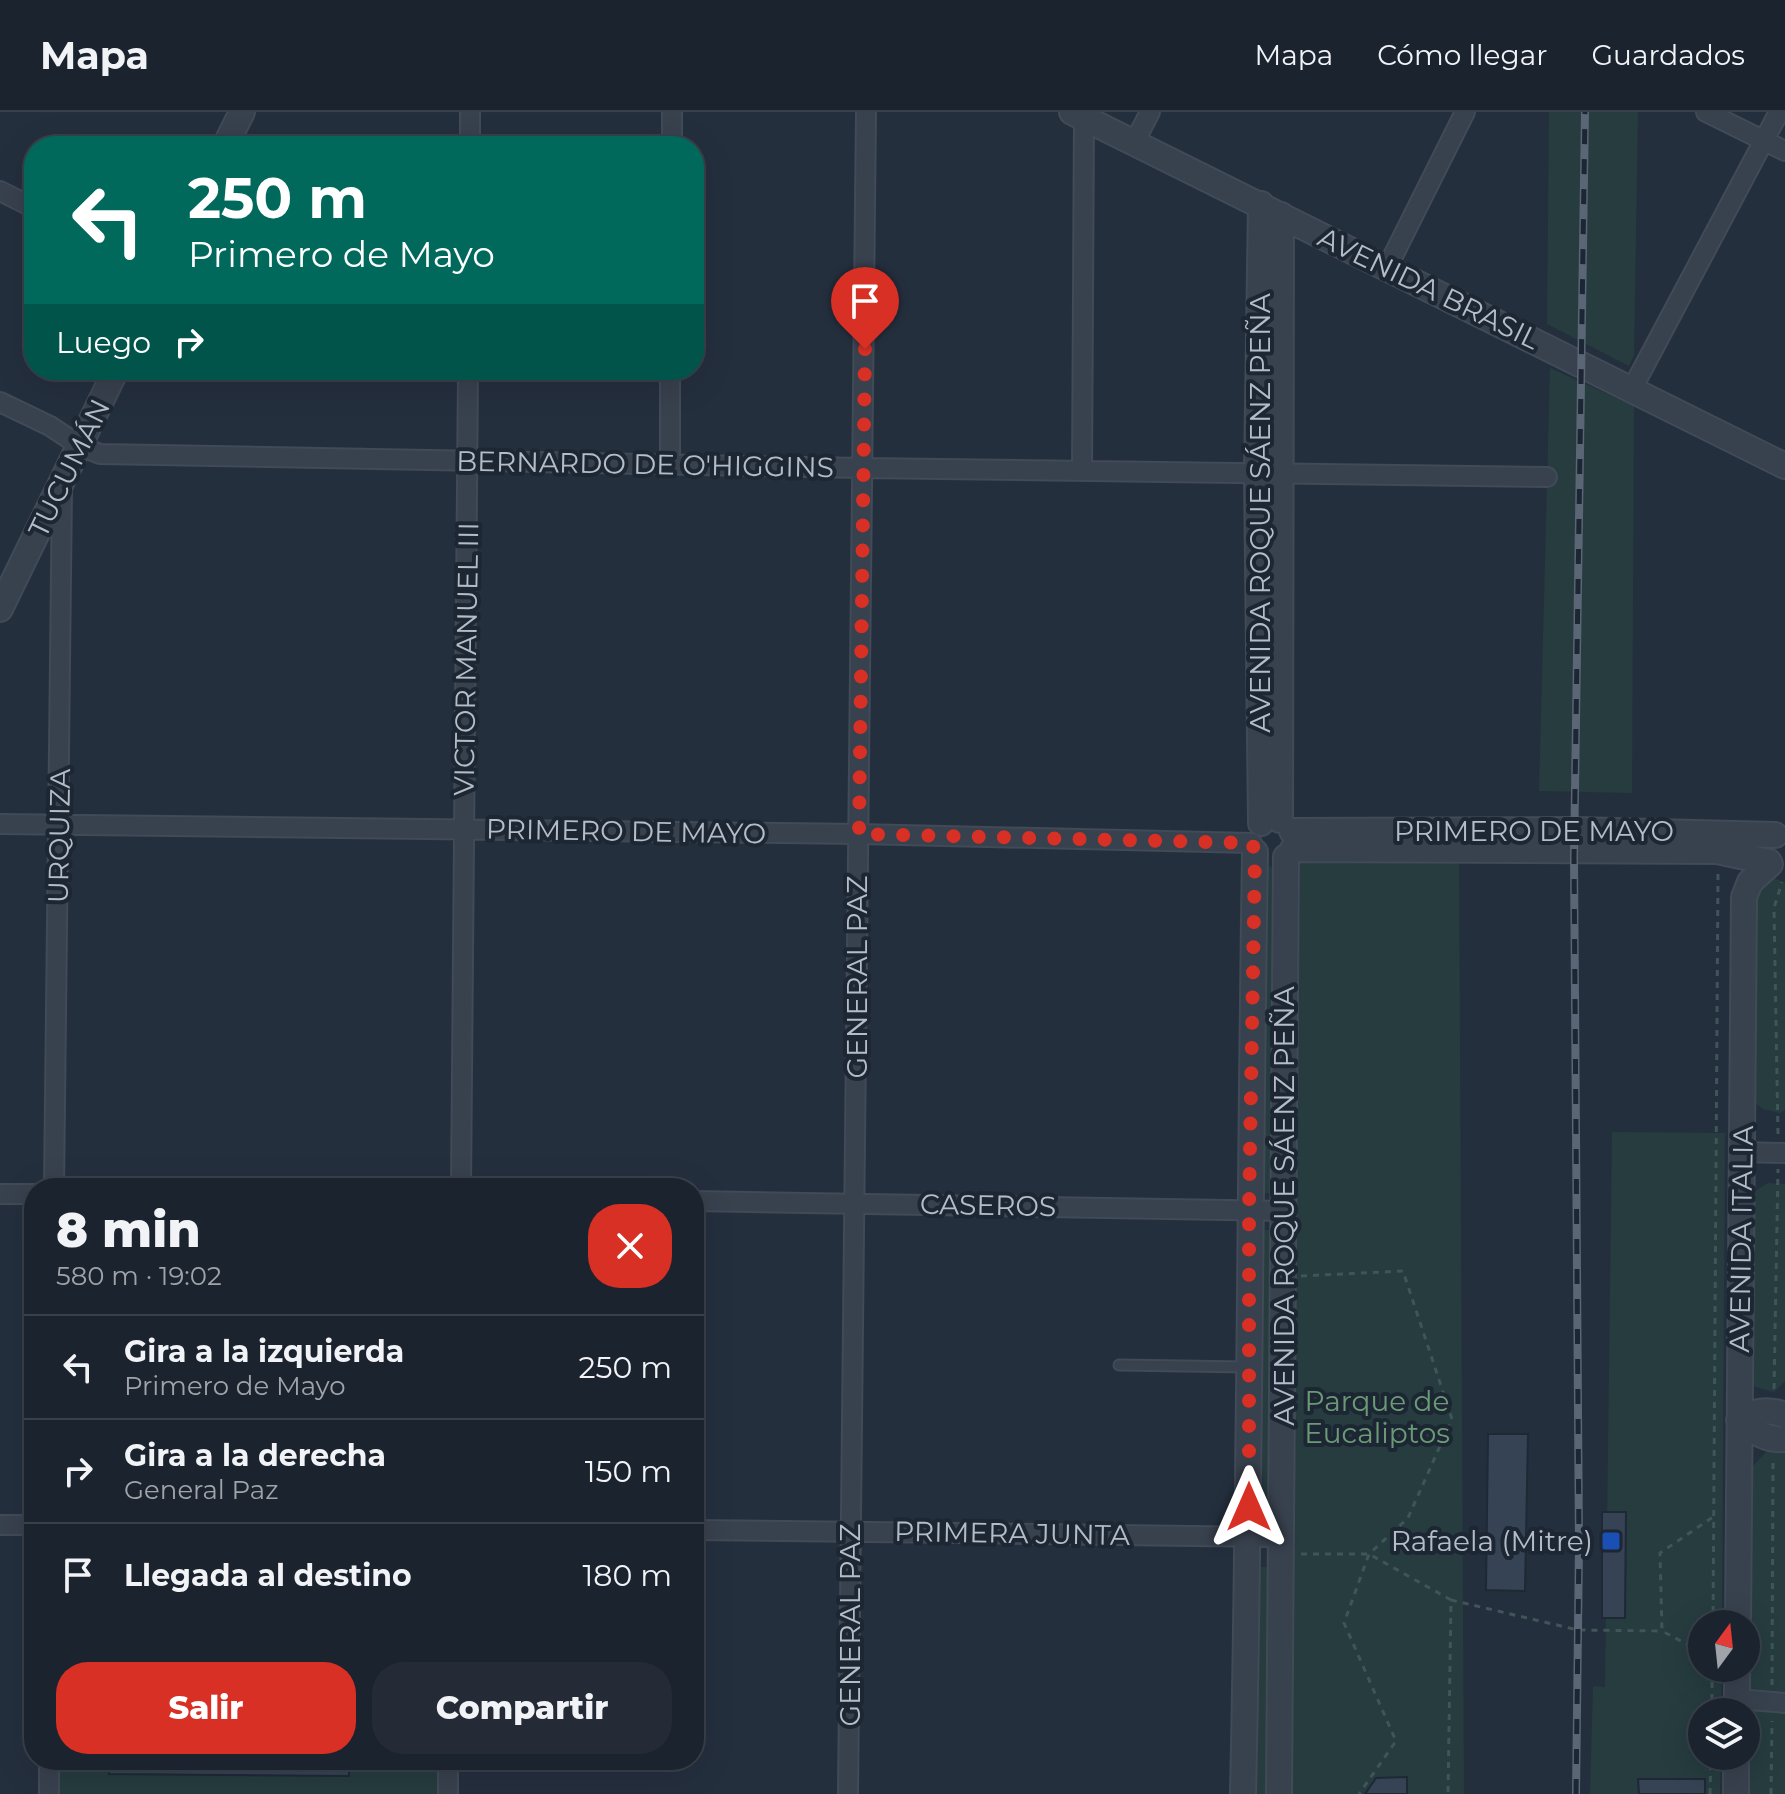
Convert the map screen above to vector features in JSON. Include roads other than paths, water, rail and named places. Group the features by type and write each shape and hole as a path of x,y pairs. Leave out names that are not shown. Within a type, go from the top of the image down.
{"street":[{"path":"230,136 242,112"},
{"path":"470,112 470,136"},
{"path":"672,112 672,136"},
{"name":"GENERAL PAZ","path":"848,1794 866,112"},
{"path":"1134,143 1150,112"},
{"path":"1387,268 1465,112"},
{"path":"1706,112 1785,151"},
{"path":"1632,389 1779,112"},
{"path":"1078,115 1082,471"},
{"name":"AVENIDA BRASIL","path":"1078,115 1785,466"},
{"path":"0,191 24,203"},
{"name":"AVENIDA ROQUE SÁENZ PEÑA","path":"1271,209 1268,474 1270,782 1274,839 1291,1546 1279,1794"},
{"name":"TUCUMÁN","path":"0,609 111,380"},
{"name":"VICTOR MANUEL III","path":"461,1178 468,380"},
{"path":"670,380 670,464"},
{"path":"0,402 50,426 80,446"},
{"name":"BERNARDO DE O'HIGGINS","path":"80,446 100,454 1547,477"},
{"name":"URQUIZA","path":"54,1178 62,483"},
{"name":"PRIMERO DE MAYO","path":"0,824 1465,840 1780,833"},
{"path":"1777,869 1767,848 1780,833"},
{"name":"AVENIDA ROQUE SÁENZ PEÑA","path":"1243,1794 1249,1535 1249,1210 1274,839"},
{"name":"PRIMERO DE MAYO","path":"1465,840 1717,851 1777,869"},
{"name":"AVENIDA ITALIA","path":"1738,1610 1744,897 1750,882 1777,869"},
{"path":"1742,1152 1782,1153"},
{"path":"0,1194 24,1194"},
{"name":"CASEROS","path":"704,1201 1283,1211"},
{"path":"1779,1413 1755,1411 1739,1420 1753,1431 1779,1439"},
{"path":"0,1525 24,1525"},
{"name":"PRIMERA JUNTA","path":"704,1530 1249,1535 1291,1546"},
{"path":"49,1770 49,1794"},
{"path":"448,1770 448,1794"},
{"path":"1736,1770 1736,1794"}],"lane":[{"path":"1119,1365 1250,1367"}],"railway":[{"path":"1576,1794 1579,1546 1574,858 1585,112"}],"place":[{"name":"Rafaela (Mitre)","path":"1611,1541"}],"park label":[{"name":"Parque de Eucaliptos","path":"1377,1417"}]}
